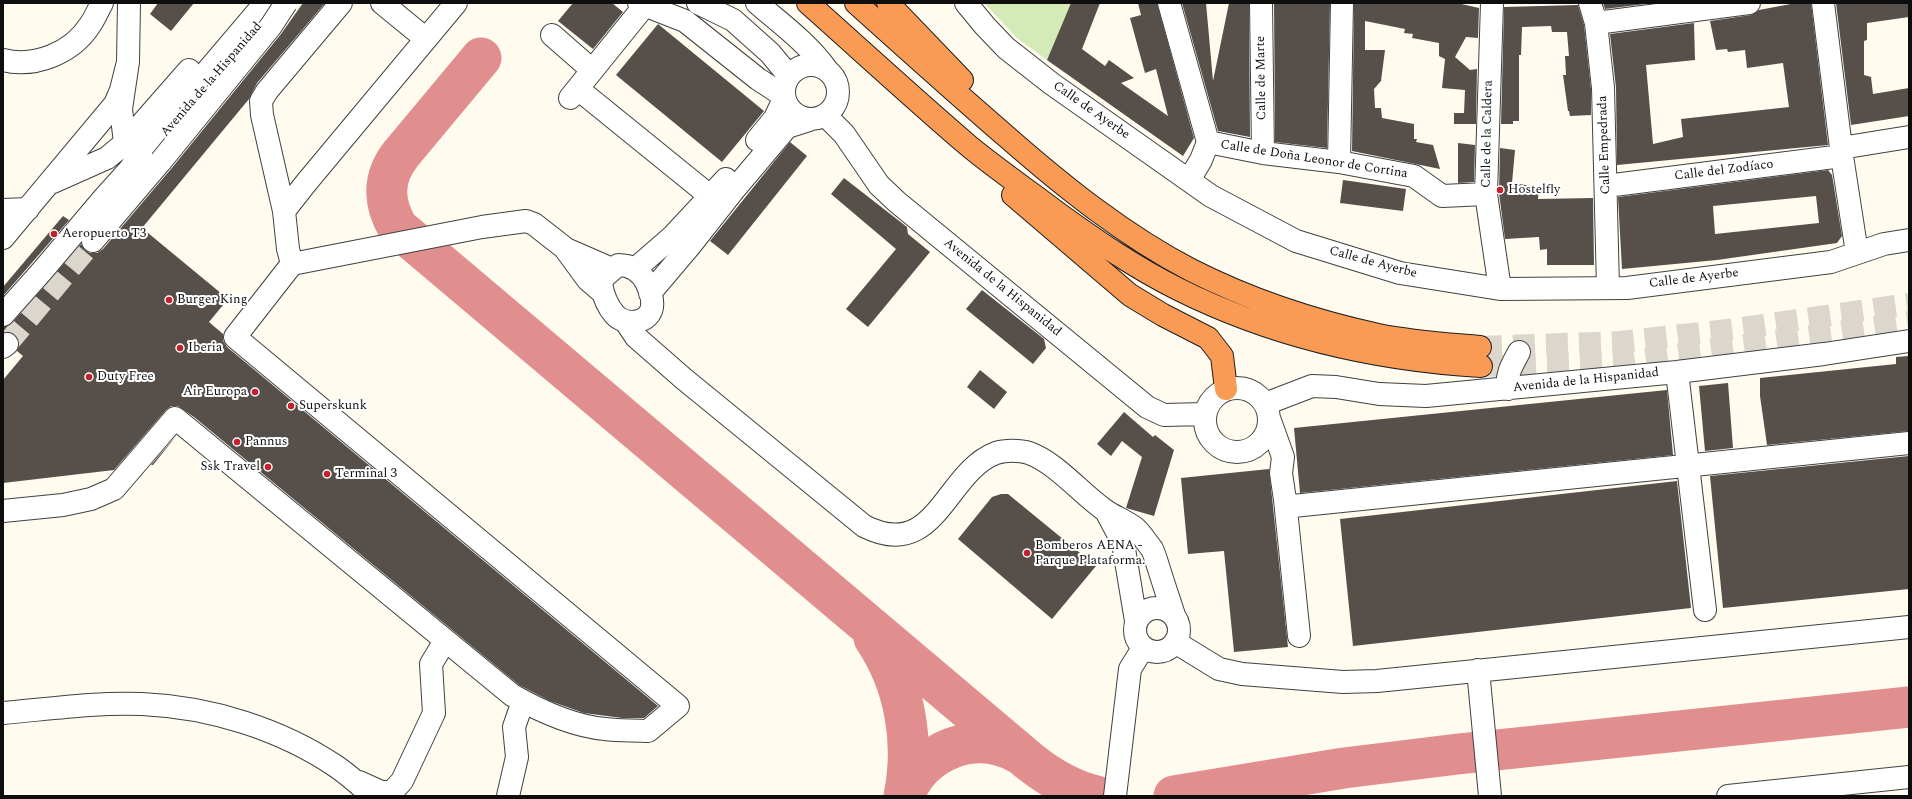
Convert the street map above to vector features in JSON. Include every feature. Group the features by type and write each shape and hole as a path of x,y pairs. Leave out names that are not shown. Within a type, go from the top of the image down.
{"highway":[{"path":"808,3 971,148 1103,246 1179,289 1224,310 1268,327 1312,340 1376,354 1436,363 1481,356 1438,344 1379,335 1318,319 1234,290 1190,269 1137,238 1051,175 856,3"},
{"path":"888,3 965,82 989,121"},
{"path":"971,148 998,181 1101,272 1130,295 1163,315 1208,338 1222,356 1226,389"}],"street":[{"path":"3,60 14,62 33,62 55,55 75,43 90,26 102,3"},
{"path":"103,199 114,176 125,143 121,109 128,62 129,3"},
{"path":"50,183 107,158 125,143 246,3"},
{"path":"3,316 130,169 147,142 264,3"},
{"name":"Avenida de la Hispanidad","path":"125,143 158,142 171,132 278,3"},
{"path":"90,238 125,203 161,162 271,26 286,3"},
{"path":"292,264 288,249 284,211 262,115 261,102 267,91 341,3"},
{"path":"382,3 426,39"},
{"path":"284,211 456,3"},
{"path":"698,3 733,20 775,48 806,45"},
{"path":"725,3 775,48"},
{"name":"Calle de Ayerbe","path":"966,3 984,26 1012,52 1052,84 1211,196 1296,241 1400,273 1500,289 1627,288 1831,262 1884,244 1909,240"},
{"path":"1169,3 1208,142 1201,160 1189,180"},
{"name":"Calle de Marte","path":"1261,3 1263,152"},
{"path":"1339,162 1342,3"},
{"name":"Calle de la Caldera","path":"1492,3 1486,194 1500,289"},
{"path":"1593,13 1749,3"},
{"path":"1823,3 1842,152 1857,253"},
{"path":"710,196 574,93 642,4 685,21 758,79 787,86"},
{"path":"762,8 787,86 793,114 801,118 817,118"},
{"path":"626,322 644,320 651,303 689,247 733,191 787,127 817,118 833,108 838,98 838,88 834,78 817,55 762,8"},
{"name":"Calle Empedrada","path":"1593,13 1603,88 1608,288"},
{"path":"552,35 592,70"},
{"path":"3,238 115,104 121,90 128,62"},
{"path":"635,269 672,236 710,196 775,118 787,86 799,68 808,65 818,66 827,70"},
{"name":"Avenida de la Hispanidad","path":"817,118 844,134 879,185 897,202 1147,407 1164,415 1205,414"},
{"name":"Calle del Zodíaco","path":"1606,186 1842,152 1909,137"},
{"name":"Calle de Doña Leonor de Cortina","path":"1208,142 1263,152 1339,162 1414,176 1442,196 1486,194"},
{"path":"3,210 28,209"},
{"path":"3,511 63,505 91,500 114,488 175,418 512,695 567,720 604,729 648,731 678,706 234,337 292,264 482,227 526,221 534,224 566,249 612,269"},
{"path":"566,249 588,280 602,292 616,316 626,322 636,337 684,379 864,526 877,533 891,535 907,534 921,527 932,518 974,467 985,458 998,452 1013,451 1028,453 1043,459 1106,511 1135,529 1153,551 1179,628 1175,642 1165,651 1157,652 1143,648 1135,636 1136,621 1123,543 1106,511"},
{"path":"602,292 601,284 604,277 612,269 618,266 626,266 635,269 644,278 651,303 659,345 684,379"},
{"name":"Avenida de la Hispanidad","path":"1267,411 1312,386 1336,387 1379,394 1426,396 1677,372 1824,354 1909,341"},
{"path":"1508,389 1507,380 1509,368 1520,352"},
{"path":"1677,372 1705,610"},
{"path":"1267,411 1268,430 1261,441 1252,448 1242,451 1232,452 1222,448 1214,442 1206,429 1205,414 1213,399 1226,389 1237,387 1248,389 1258,395 1267,411 1283,457 1281,473 1299,636"},
{"path":"1285,500 1293,506 1909,443"},
{"path":"1252,448 1274,459 1281,473"},
{"path":"1136,621 1146,610 1154,607 1161,608 1174,615"},
{"path":"1175,642 1219,669 1242,674 1343,682 1377,681 1909,627"},
{"path":"353,779 381,792 392,792 402,781 434,713 431,664 445,641"},
{"path":"1115,796 1130,670 1143,648"},
{"path":"1478,670 1490,796"},
{"path":"508,796 518,757 514,727 523,701"},
{"path":"3,713 119,704 141,704 190,709 237,721 277,736 323,759 353,779 372,796"},
{"path":"1728,796 1909,777"}],"green space":[{"path":"984,3 1071,3 1047,60 1017,38"}],"building":[{"path":"158,3 194,3 171,31 150,14"},
{"name":"Terminal 3","path":"303,3 325,3 257,83 249,99 142,228 228,299 209,322 223,334 223,341 227,347 658,706 644,718 622,718 584,713 550,701 519,685 194,417 178,406 171,406 166,410 114,470 3,483 3,380 23,356 17,351 19,343 17,337 12,332 3,333 3,327 12,323 81,244 85,250 90,253 97,253 103,249 171,169 281,34"},
{"path":"573,3 612,3 623,12 593,49 558,21"},
{"path":"1071,3 1100,3 1082,49 1105,66 1109,60 1134,78 1121,83 1168,116 1156,69 1145,73 1130,18 1141,15 1138,3 1157,3 1194,138 1183,156 1047,60"},
{"path":"1182,3 1206,3 1213,81 1229,3 1249,3 1250,137 1218,131"},
{"path":"1274,3 1330,3 1327,148 1275,142"},
{"path":"1354,3 1457,3 1479,8 1478,38 1466,37 1455,57 1470,70 1477,69 1476,124 1454,124 1454,113 1464,113 1465,90 1442,88 1445,59 1439,56 1439,43 1412,38 1413,34 1404,33 1405,29 1365,21 1365,50 1385,50 1381,81 1374,89 1375,108 1381,108 1382,118 1414,124 1414,139 1417,139 1416,142 1433,145 1440,169 1352,151"},
{"path":"1603,3 1653,3 1605,9"},
{"path":"1796,3 1811,3 1828,145 1617,165 1616,88 1610,34 1694,23 1695,60 1646,65 1653,144 1683,137 1681,119 1789,107 1783,63 1747,68 1745,50 1728,52 1727,49 1716,50 1710,21 1751,15 1759,10"},
{"path":"1836,3 1909,3 1909,17 1867,23 1867,40 1864,41 1864,75 1871,77 1873,94 1909,88 1909,116 1851,125"},
{"path":"1578,5 1584,25 1591,89 1591,115 1570,116 1568,111 1563,75 1566,75 1565,56 1569,56 1567,32 1552,32 1551,26 1522,27 1521,55 1519,55 1519,121 1513,121 1513,124 1501,124 1504,7"},
{"path":"658,24 764,111 722,162 616,75"},
{"path":"790,142 807,156 728,255 710,241"},
{"path":"1458,143 1475,145 1474,182 1458,183"},
{"path":"1500,148 1515,150 1512,183 1539,187 1538,199 1593,198 1594,265 1547,265 1547,249 1540,250 1539,237 1505,239 1499,193"},
{"path":"1828,170 1832,175 1842,236 1837,243 1717,260 1622,269 1618,197","holes":["1816,196 1819,223 1715,234 1713,206"]},
{"path":"844,178 907,227 908,234 930,252 868,327 846,309 896,249 831,194"},
{"path":"1343,180 1406,189 1403,211 1340,203"},
{"path":"63,216 69,220 3,296 3,287"},
{"path":"982,290 1044,339 1046,348 1033,364 966,309"},
{"path":"1909,356 1909,431 1767,445 1760,396 1760,378 1896,364 1896,357"},
{"path":"980,370 1007,392 994,409 967,387"},
{"path":"1728,383 1733,448 1705,451 1699,386"},
{"path":"1667,390 1673,455 1300,493 1294,428"},
{"path":"1124,412 1153,437 1155,435 1174,450 1154,516 1126,508 1142,457 1122,441 1111,456 1097,444"},
{"path":"177,435 153,465 151,465"},
{"path":"1909,456 1909,589 1723,608 1710,476"},
{"path":"1269,469 1288,647 1234,652 1224,551 1188,554 1181,478"},
{"path":"1677,481 1691,608 1353,646 1340,519"},
{"name":"Bomberos AENA - Parque Plataforma.","path":"1001,494 1008,494 1096,566 1052,619 958,539 992,497"}],"taxiway":[{"path":"481,58 401,154 390,172 387,200 389,209 398,228 1029,761 1061,782 1096,796"},
{"path":"874,638 885,656 893,674 905,714 908,734 908,755 904,796"},
{"path":"1174,796 1344,768 1458,754 1909,707"},
{"path":"904,796 912,780 923,766 936,756 951,748 968,744 984,743 1001,746 1018,753"}],"tunnel":[{"path":"7,344 93,241"},
{"path":"1480,347 1620,342 1736,329 1909,304"},
{"path":"1481,366 1621,362 1909,322"}],"place":[{"name":"Hostelfly","path":"1500,190"},
{"name":"Aeropuerto T3","path":"54,234"},
{"name":"Burger King","path":"169,300"},
{"name":"Iberia","path":"180,348"},
{"name":"Duty Free","path":"89,377"},
{"name":"Air Europa","path":"255,392"},
{"name":"Superskunk","path":"291,406"},
{"name":"Pannus","path":"237,442"},
{"name":"Ssk Travel","path":"268,467"},
{"name":"Terminal 3","path":"327,474"},
{"name":"Bomberos AENA - Parque Plataforma.","path":"1027,553"}]}
